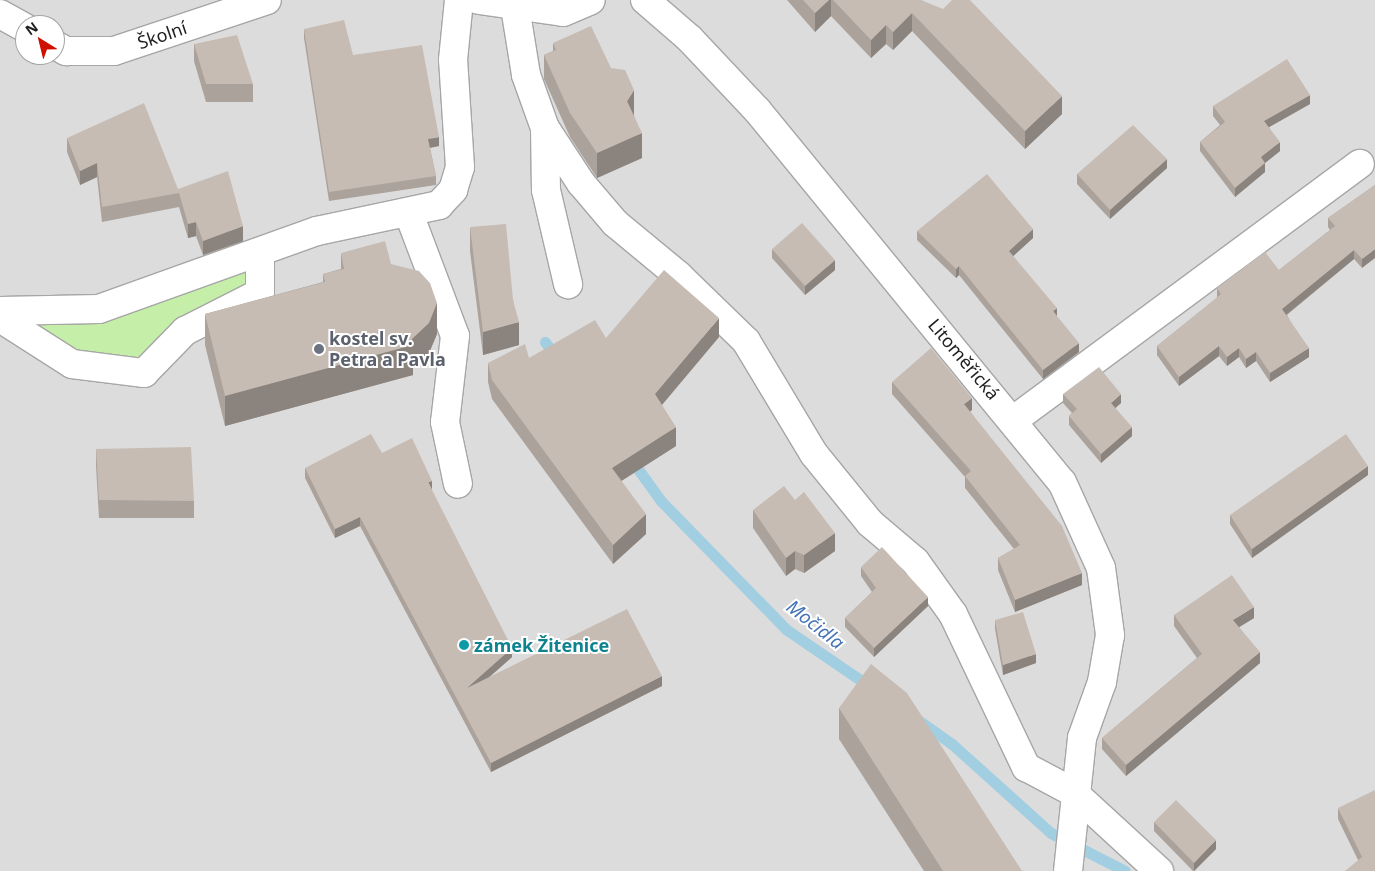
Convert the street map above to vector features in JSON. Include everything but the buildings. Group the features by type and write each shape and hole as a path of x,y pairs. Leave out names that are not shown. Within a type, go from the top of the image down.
{"street":[{"name":"Školní","path":"65,50 114,52 267,0"},
{"path":"0,311 99,309 260,255 317,231 409,214 439,205 453,190 460,167 453,60 459,0"},
{"path":"479,0 515,7 563,12 591,0"},
{"name":"Litoměřická","path":"645,0 690,39 757,110 1015,419 1062,482 1101,568 1108,600 1110,635 1102,682 1086,720 1072,801 1069,864"},
{"path":"515,7 526,75 545,128 615,223 680,276 746,341 814,454 870,523 915,561 953,614 1026,767 1072,801 1159,871"},
{"path":"0,14 15,22"},
{"path":"545,128 546,190 568,284"},
{"path":"1015,419 1360,164"},
{"path":"409,214 455,336 445,422 458,484"},
{"path":"0,318 72,364 144,373 184,331 260,292 260,255"}],"shaded area":[{"path":"0,0 1375,0 1375,871 0,871"}],"green space":[{"path":"260,255 260,293 144,373 72,364 0,318 99,309"}],"waterway":[{"name":"Močidla","path":"545,342 557,358"},
{"name":"Močidla","path":"630,458 661,501 787,630 872,688"},
{"name":"Močidla","path":"918,720 952,744 1051,833 1125,871"}],"place":[{"name":"kostel sv. Petra a Pavla","path":"319,349"},
{"name":"zámek Žitenice","path":"464,645"}]}
